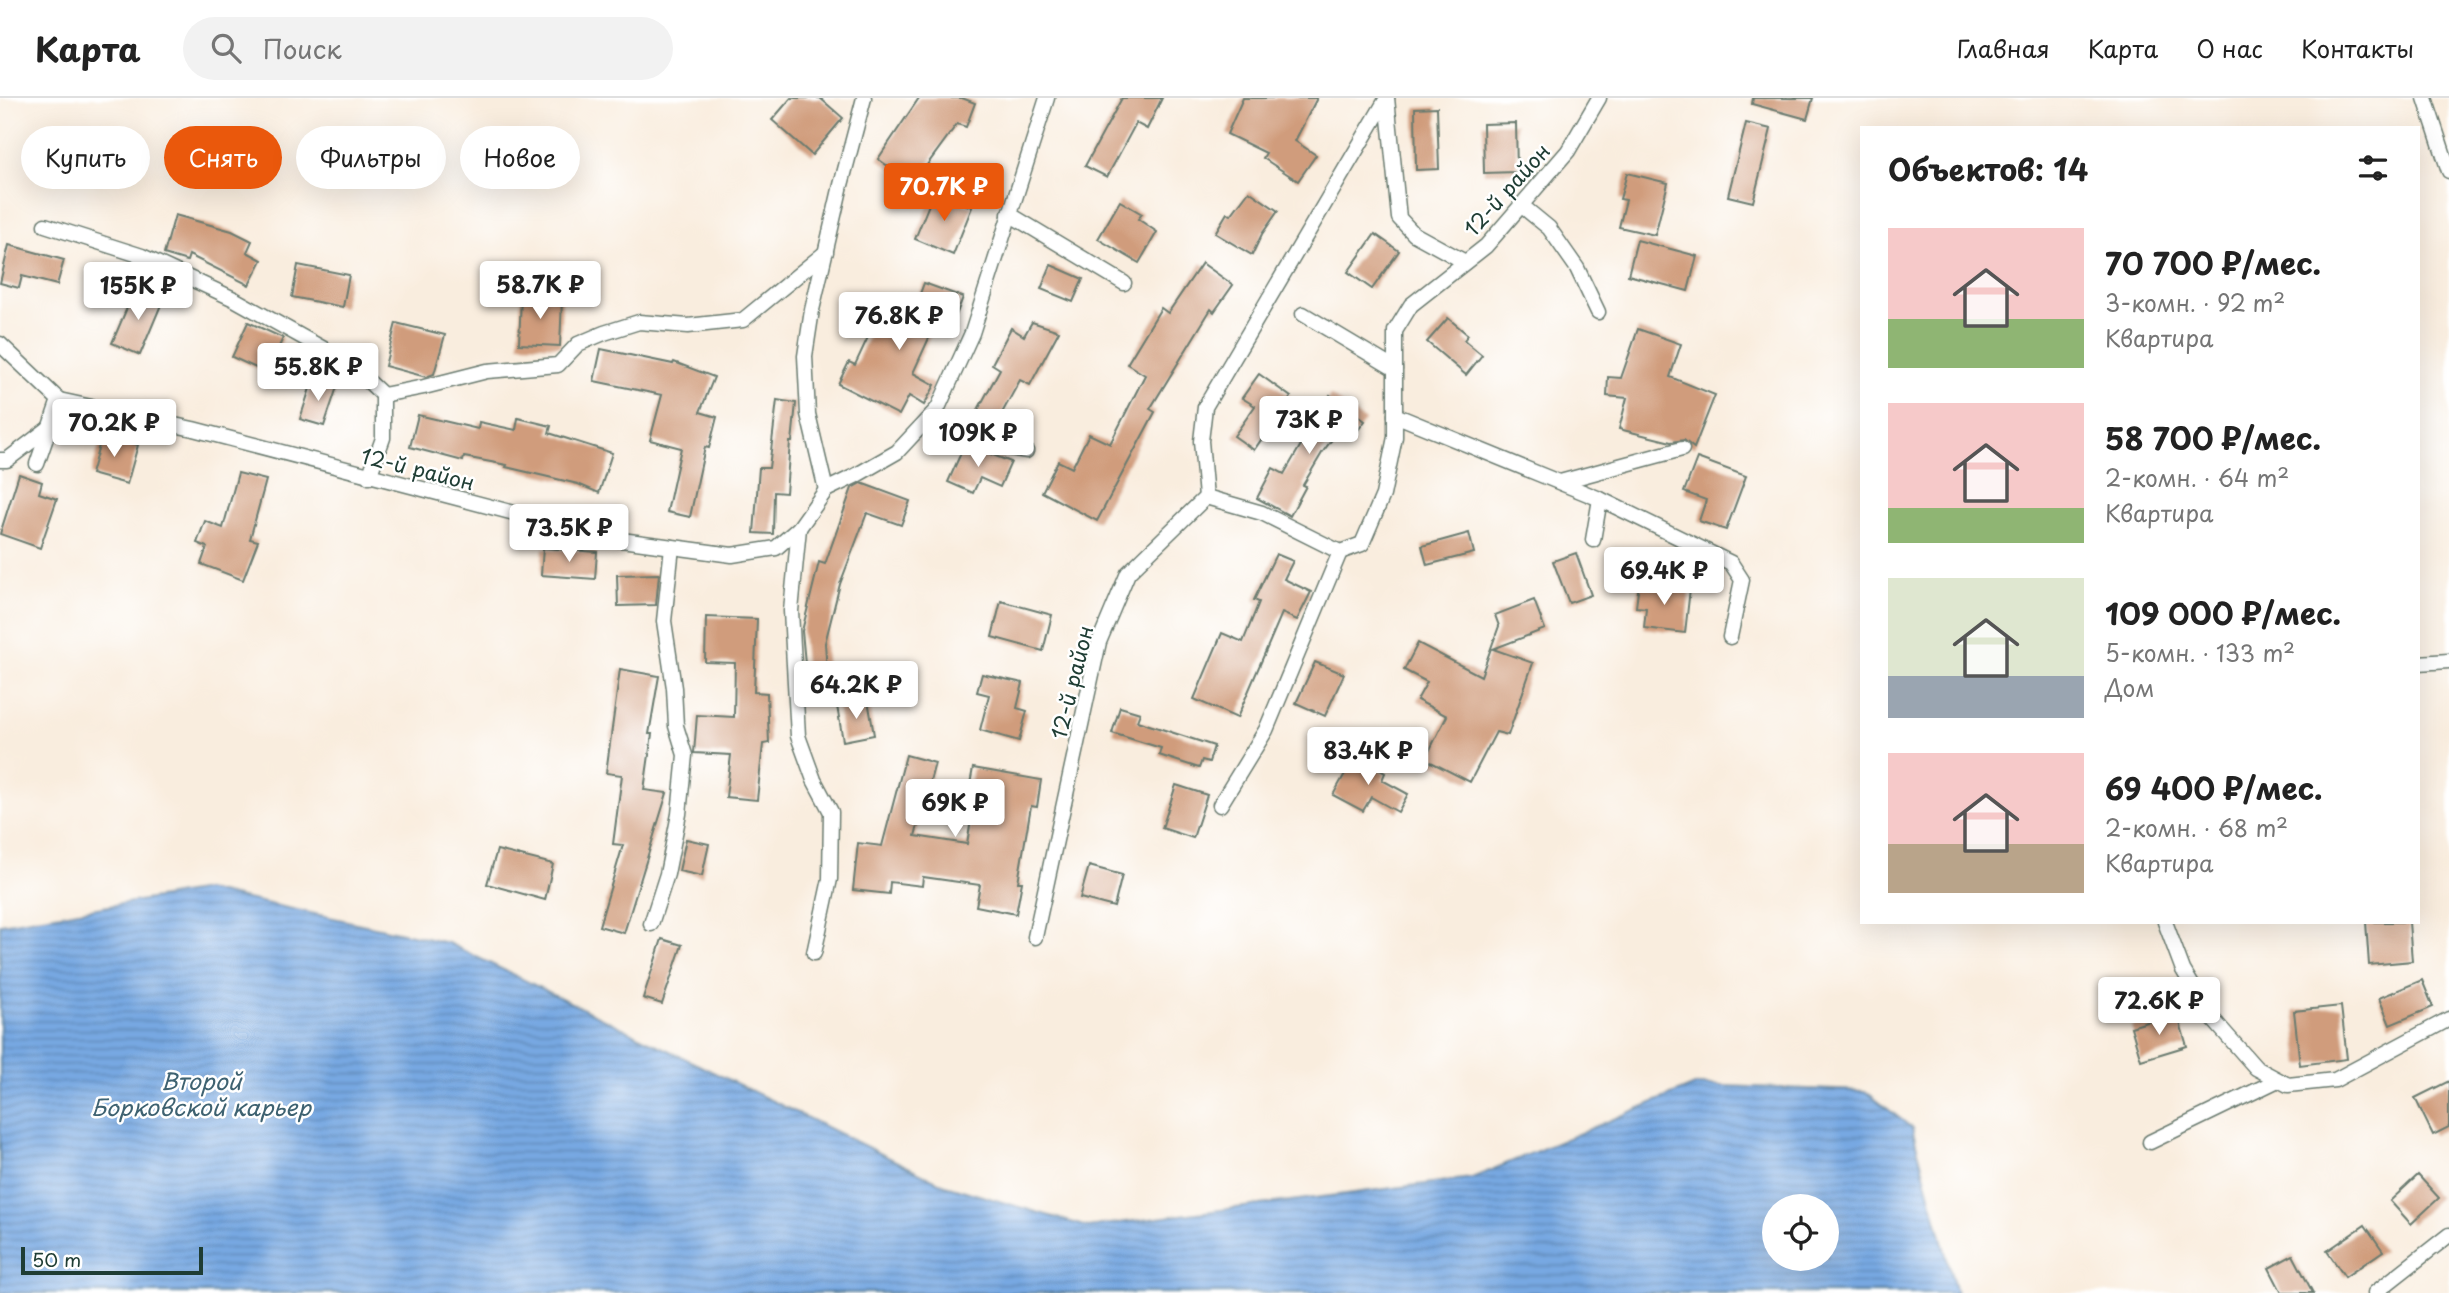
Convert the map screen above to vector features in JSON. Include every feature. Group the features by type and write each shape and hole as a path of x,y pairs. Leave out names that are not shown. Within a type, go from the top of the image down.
{"lane":[{"path":"864,98 812,310 805,356 808,414 826,489 897,452 938,408 972,333 1047,98"},
{"path":"1387,98 1399,218 1414,234 1465,262"},
{"path":"1220,805 1266,730 1340,552 1262,513 1206,497 1200,441 1205,407 1387,98"},
{"name":"12-й район","path":"1340,552 1362,544 1383,495 1395,437 1395,331 1410,305 1486,246 1568,151 1599,98"},
{"path":"2424,98 2449,171"},
{"path":"1521,205 1549,228 1570,258 1598,312"},
{"path":"1009,214 1124,283"},
{"path":"45,225 142,256 234,299 349,363 383,395 383,438 369,477"},
{"path":"383,395 487,371 558,365 578,344 639,322 688,326 743,320 826,252"},
{"path":"1303,314 1395,369"},
{"path":"0,344 59,400 37,464"},
{"name":"12-й район","path":"59,400 193,429 614,539 732,555 776,548 799,528 826,489"},
{"path":"1395,415 1600,499 1731,563 1742,580 1730,636"},
{"path":"930,416 987,444 1026,451"},
{"path":"0,460 7,460 49,428"},
{"path":"1560,482 1682,449"},
{"name":"12-й район","path":"1035,937 1099,642 1128,573 1206,497"},
{"path":"1593,540 1600,499"},
{"path":"799,528 791,611 798,736 814,780 831,812 830,879 814,953"},
{"path":"651,924 667,874 679,814 685,755 676,726 674,688 664,621 672,547"},
{"path":"2420,663 2449,661"},
{"path":"2166,924 2183,970 2211,1017 2256,1068 2288,1085 2335,1080 2449,1019"},
{"path":"2150,1142 2278,1080"},
{"path":"2375,1293 2449,1235"}],"water":[{"name":"Второй Борковской карьер","path":"205,890 448,943 945,1185 1087,1227 1472,1178 1695,1085 1865,1091 1912,1128 1956,1293 0,1293 0,924"}],"building":[{"path":"791,98 820,98 843,118 812,155 772,120"},
{"path":"919,98 962,98 975,103 966,127 957,124 913,184 878,159"},
{"path":"1122,98 1162,98 1147,129 1136,123 1107,177 1085,166"},
{"path":"1243,98 1317,98 1295,141 1316,155 1298,181 1263,158 1266,153 1227,134"},
{"path":"1753,98 1813,98 1807,119 1752,104"},
{"path":"1437,107 1439,169 1416,170 1415,108"},
{"path":"1516,123 1517,172 1484,173 1483,124"},
{"path":"1746,123 1771,129 1753,202 1728,196"},
{"path":"1627,173 1668,183 1655,235 1619,227 1626,200 1620,199"},
{"path":"1249,191 1278,211 1252,255 1215,233 1227,213 1231,215"},
{"path":"934,192 972,207 953,255 915,239"},
{"path":"1120,201 1142,214 1138,219 1157,232 1139,263 1098,239"},
{"path":"175,215 232,231 252,241 247,252 262,260 249,285 189,255 187,261 164,254"},
{"path":"1375,234 1399,251 1372,289 1348,272"},
{"path":"1637,240 1697,256 1688,291 1628,275"},
{"path":"9,245 64,260 57,285 22,276 19,288 0,283"},
{"path":"1202,263 1233,285 1214,312 1211,309 1150,409 1155,412 1097,521 1042,492 1058,461 1072,468 1089,434 1110,444 1145,375 1127,364 1161,308 1168,313"},
{"path":"298,265 349,275 343,307 292,297"},
{"path":"1051,265 1083,279 1073,302 1041,289"},
{"path":"924,283 963,297 954,321 939,316 913,373 935,385 924,405 909,396 899,415 838,384 849,362 855,365 883,305 911,318"},
{"path":"135,289 163,300 140,355 112,343"},
{"path":"521,297 562,299 560,346 519,344"},
{"path":"1448,318 1468,335 1464,340 1482,355 1466,375 1427,342"},
{"path":"248,322 283,338 267,373 232,357"},
{"path":"1032,322 1059,331 1030,385 1020,380 990,435 973,426 976,420 973,419 1000,369 992,364 1011,328 1024,336"},
{"path":"396,323 445,335 434,374 426,377 385,366"},
{"path":"1638,329 1681,344 1670,377 1715,395 1694,448 1684,440 1671,442 1619,429 1627,398 1607,396 1608,377 1621,378"},
{"path":"601,349 673,364 674,362 714,377 700,412 717,417 709,448 705,447 690,517 667,512 681,448 650,440 662,395 594,381"},
{"path":"1259,374 1291,397 1254,450 1234,436 1255,406 1242,398"},
{"path":"313,379 337,387 324,426 300,419"},
{"path":"1330,395 1365,421 1351,439 1339,430 1303,485 1306,486 1290,516 1257,498 1273,468 1284,474"},
{"path":"777,400 796,403 786,493 774,492 773,534 754,533 759,468 769,468"},
{"path":"418,415 478,429 479,422 516,430 518,418 551,426 549,433 612,453 599,493 578,484 506,467 507,465 464,457 463,461 410,447"},
{"path":"102,435 138,445 127,484 91,474"},
{"path":"965,444 1011,462 1000,487 980,478 973,493 948,482"},
{"path":"1697,458 1746,476 1726,530 1699,521 1706,500 1684,492"},
{"path":"238,473 266,480 250,539 258,541 243,580 201,564 207,547 197,543 205,521 223,528"},
{"path":"19,474 42,482 39,493 57,499 40,548 0,534"},
{"path":"861,483 910,501 901,525 867,513 840,584 825,643 827,672 806,674 802,631 819,562 825,564 852,488"},
{"path":"1469,533 1474,553 1427,565 1422,546"},
{"path":"543,548 597,552 595,579 541,575"},
{"path":"1576,553 1591,595 1569,603 1553,561"},
{"path":"1276,554 1293,561 1284,579 1311,592 1297,620 1282,613 1237,718 1194,699 1222,633 1243,642 1259,602 1254,600"},
{"path":"659,574 656,605 618,606 617,575"},
{"path":"1639,583 1690,589 1685,633 1644,628 1646,608 1636,607"},
{"path":"1534,600 1545,629 1493,649 1533,663 1508,735 1496,732 1470,782 1425,759 1447,716 1417,700 1427,682 1404,670 1418,643 1481,676 1499,626 1495,615"},
{"path":"1001,601 1052,615 1043,651 992,637"},
{"path":"706,617 757,619 754,692 767,693 769,743 763,744 757,800 726,797 731,755 694,753 697,715 734,717 735,663 705,662"},
{"path":"1315,662 1344,674 1325,716 1296,703"},
{"path":"620,669 659,676 649,734 652,734 644,790 667,793 624,933 599,926 623,845 613,844 622,775 606,773"},
{"path":"982,674 1023,683 1017,708 1027,711 1019,741 980,730 989,695 977,692"},
{"path":"868,700 874,735 843,741 837,706"},
{"path":"1120,707 1140,713 1137,721 1214,746 1209,762 1202,760 1199,768 1159,755 1161,748 1112,733"},
{"path":"906,755 935,763 915,836 967,844 975,796 968,795 973,768 1041,780 1037,807 1031,806 1018,882 1022,882 1016,914 976,906 980,885 923,877 922,886 890,882 889,894 853,890 858,843 882,846"},
{"path":"1355,756 1385,773 1382,780 1408,794 1398,812 1371,797 1363,811 1333,795"},
{"path":"1176,785 1207,795 1193,838 1162,828"},
{"path":"686,839 709,844 702,876 679,871"},
{"path":"497,850 553,864 545,900 487,884"},
{"path":"1089,866 1122,875 1114,907 1080,898"},
{"path":"2366,924 2409,924 2412,961 2369,965"},
{"path":"662,939 682,945 662,1004 643,998"},
{"path":"2422,980 2433,1007 2390,1025 2379,998"},
{"path":"2341,1006 2347,1059 2300,1065 2294,1011"},
{"path":"2177,1013 2187,1046 2141,1060 2131,1027"},
{"path":"2449,1081 2449,1127 2433,1135 2415,1098"},
{"path":"2418,1175 2439,1198 2411,1224 2390,1201"},
{"path":"2365,1225 2383,1251 2345,1277 2327,1251"},
{"path":"2293,1255 2313,1293 2282,1293 2269,1268"}]}
